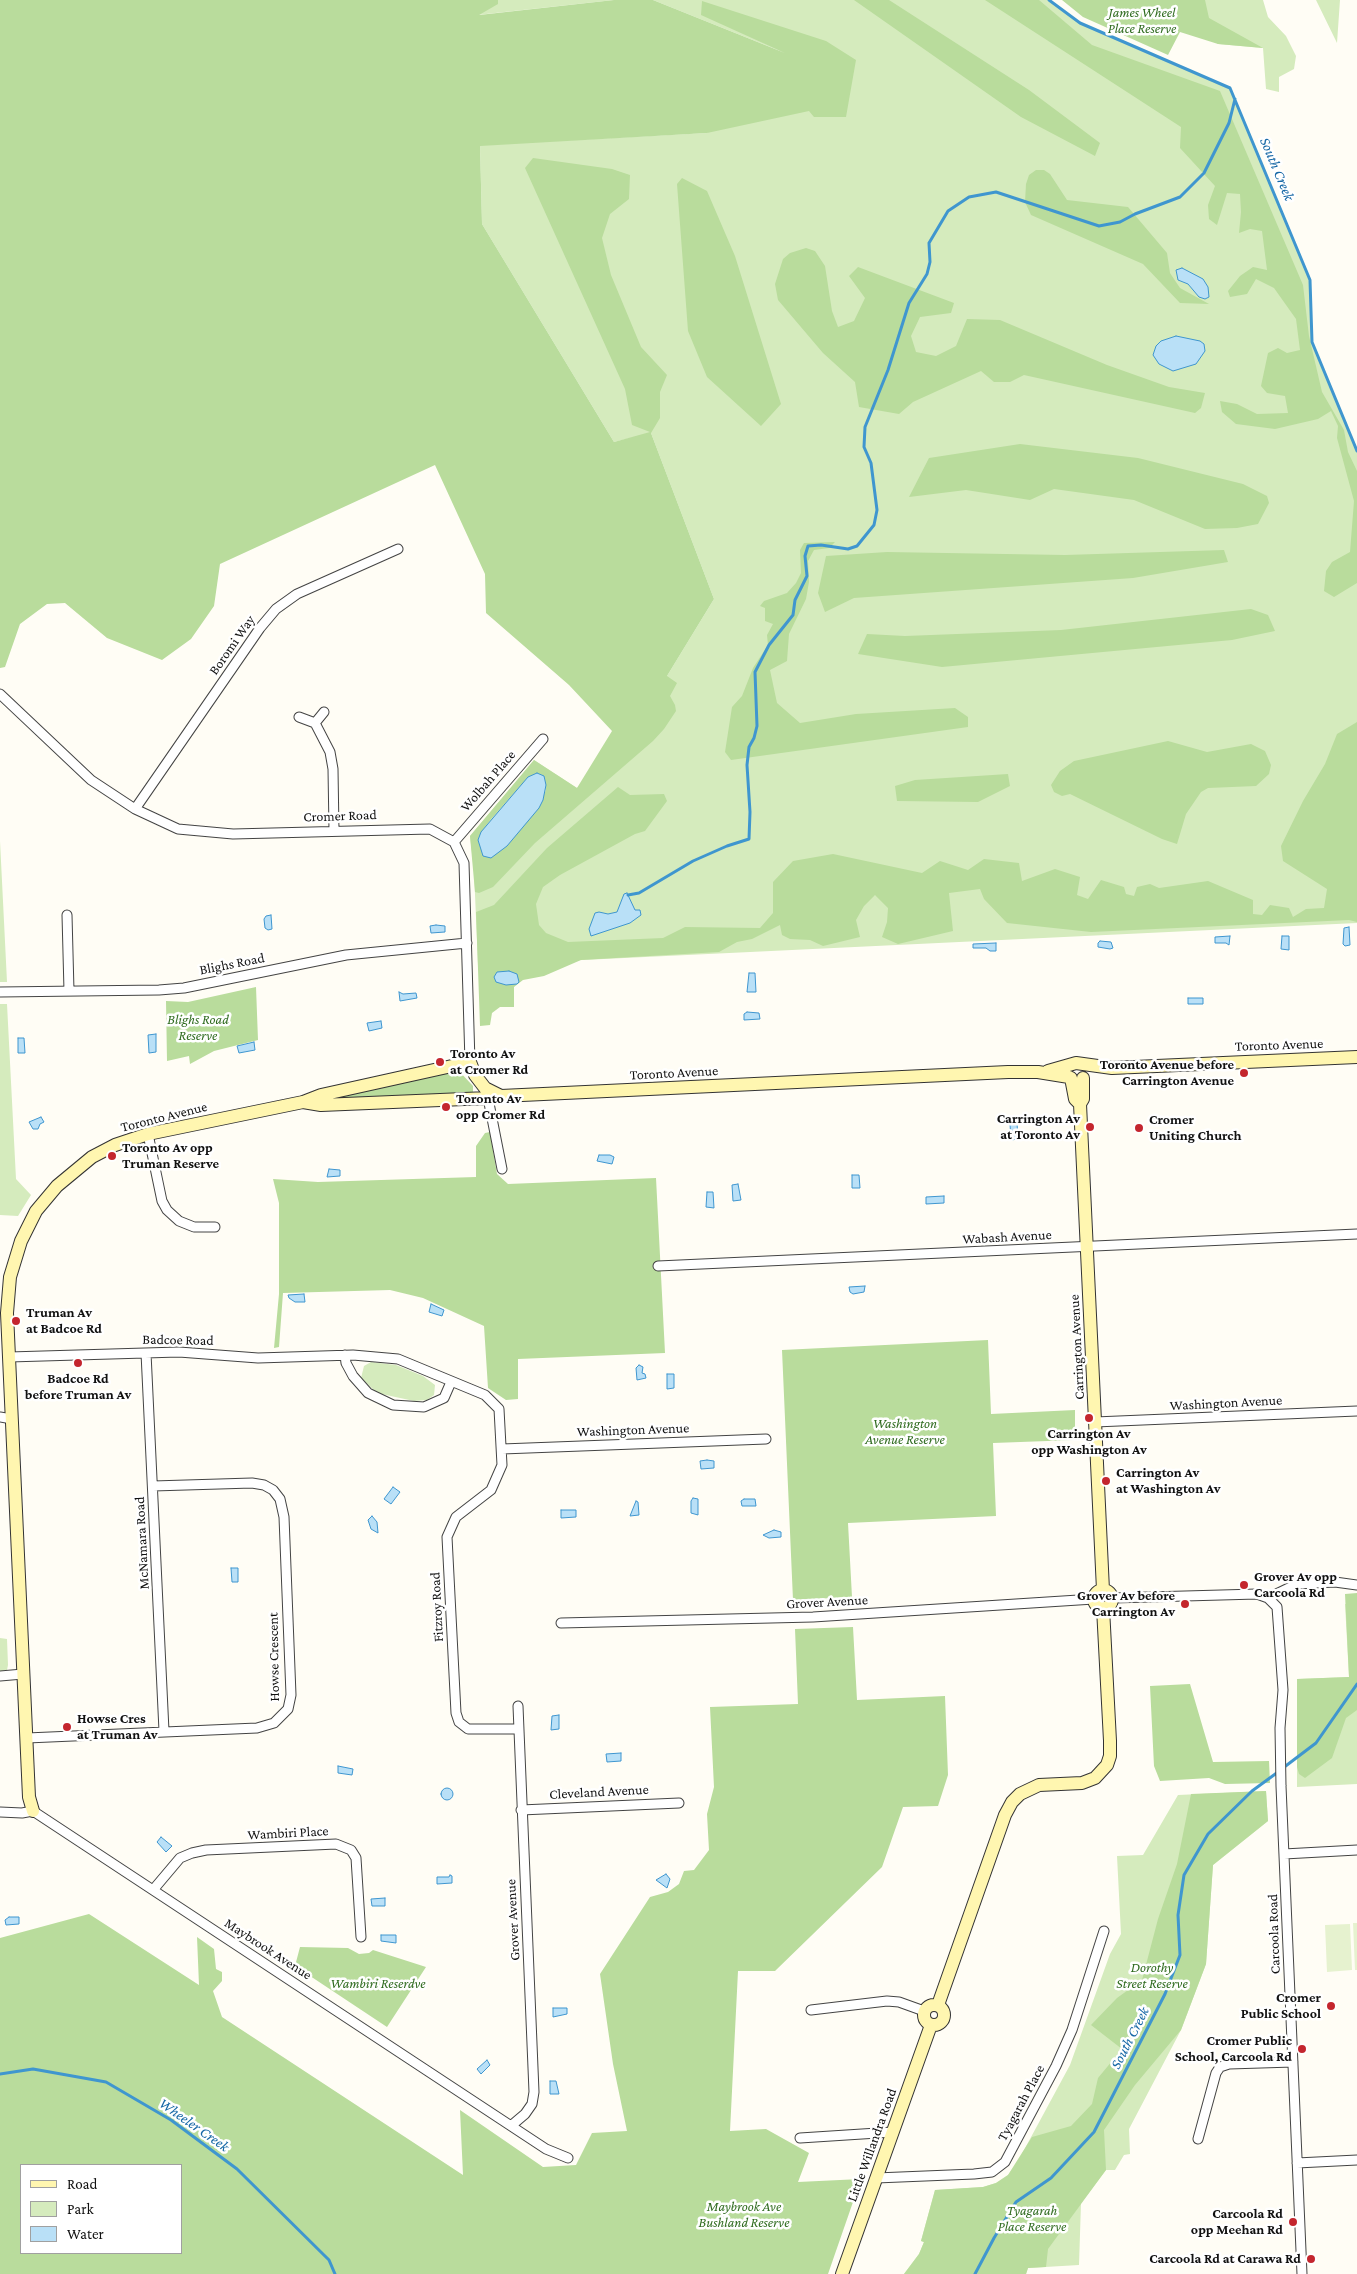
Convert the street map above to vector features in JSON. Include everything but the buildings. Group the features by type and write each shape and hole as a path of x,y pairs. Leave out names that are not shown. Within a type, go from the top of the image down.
{"street":[{"name":"Boromi Way","path":"135,810 260,628 276,609 297,594 398,550"},
{"name":"Cromer Road","path":"0,694 91,780 135,810 178,829 233,834 430,829 454,842"},
{"path":"315,723 324,712"},
{"path":"299,717 315,723 327,744 332,761 334,831"},
{"name":"Wolbah Place","path":"454,842 543,739"},
{"path":"454,842 464,863 470,1062 475,1076 495,1097 502,1169"},
{"path":"67,915 69,990"},
{"name":"Blighs Road","path":"0,992 184,988 346,955 467,943"},
{"name":"Toronto Avenue","path":"303,1102 321,1105 1008,1072 1077,1073 1112,1068 1357,1056"},
{"name":"Toronto Avenue","path":"33,1812 29,1797 27,1738 6,1418 9,1358 5,1277 27,1227 42,1203 78,1167 103,1151 148,1134 303,1102 321,1095 470,1062"},
{"name":"Carrington Avenue","path":"938,2005 1012,1802 1020,1794 1039,1785 1082,1783 1095,1778 1102,1772 1110,1756 1080,1104 1075,1100 1077,1073"},
{"path":"148,1134 162,1201 167,1210 178,1221 194,1227 215,1228"},
{"name":"Wabash Avenue","path":"658,1266 1357,1234"},
{"name":"Badcoe Road","path":"9,1358 146,1353 208,1353 258,1358 345,1355 398,1359 485,1395 499,1409 502,1449"},
{"name":"McNamara Road","path":"146,1353 164,1731"},
{"path":"345,1355 346,1363 353,1376 368,1393 393,1405 424,1407 444,1398 451,1382"},
{"name":"Washington Avenue","path":"1096,1422 1357,1411"},
{"name":"Washington Avenue","path":"502,1449 766,1438"},
{"name":"Fitzroy Road","path":"502,1449 502,1465 491,1490 456,1517 447,1537 456,1713 459,1722 468,1729 518,1729"},
{"name":"Howse Crescent","path":"27,1738 268,1726 280,1718 288,1709 291,1695 284,1517 280,1499 273,1490 264,1485 252,1483 153,1486"},
{"path":"1268,1598 1296,1584 1335,1582 1357,1584"},
{"name":"Grover Avenue","path":"561,1623 812,1617 1103,1599 1257,1594 1268,1598"},
{"name":"Carcoola Road","path":"1268,1598 1277,1607 1279,1619 1283,1690 1280,1750 1281,1786 1302,2274"},
{"path":"0,1676 23,1674"},
{"name":"Grover Avenue","path":"512,2125 525,2114 532,2104 534,2092 518,1706"},
{"name":"Cleveland Avenue","path":"521,1810 679,1803"},
{"path":"0,1812 33,1812"},
{"name":"Maybrook Avenue","path":"33,1812 546,2149 568,2158"},
{"name":"Wambiri Place","path":"152,1890 180,1858 192,1853 206,1850 336,1844 351,1850 356,1858 361,1937"},
{"path":"1284,1854 1357,1850"},
{"name":"Tyagarah Place","path":"876,2178 992,2172 1005,2162 1056,2066 1072,2030 1104,1931"},
{"path":"811,2010 887,2001 899,2002 924,2011"},
{"path":"932,2004 938,2005 943,2011 944,2019 938,2024 931,2025 925,2021 924,2011 932,2004"},
{"name":"Little Willandra Road","path":"842,2274 931,2025"},
{"path":"1198,2139 1216,2073 1220,2067 1229,2064 1293,2062"},
{"path":"800,2138 893,2132"},
{"path":"1297,2162 1357,2160"}],"green space":[{"path":"0,0 498,0 498,4 479,15 614,0 653,0 785,53 701,15 702,1 826,41 856,60 846,117 814,117 809,111 707,133 480,146 482,224 614,442 650,432 632,425 625,389 525,168 533,158 612,169 630,175 629,199 610,214 602,238 611,275 641,347 667,375 660,392 660,418 651,433 714,599 667,676 677,683 670,696 676,711 664,729 653,741 535,843 493,887 479,893 475,892 470,836 534,760 577,788 612,731 569,685 486,613 485,574 435,465 220,564 214,606 191,639 162,660 107,638 65,603 47,604 20,624 5,667 0,668","holes":["544,776 546,791 482,852 481,832 528,777"]},
{"path":"433,0 614,0 477,15"},
{"path":"653,0 1049,0 1080,23 1230,88 1310,280 1312,342 1357,451 1357,923 478,965 474,871 470,836 534,760 577,788 667,676 714,599 651,433 614,442 482,224 480,145 707,133 805,61"},
{"path":"854,0 889,0 1029,90 1100,143 1095,156 1021,117"},
{"path":"985,0 1039,0 1092,45 1220,91 1303,285 1309,336 1322,392 1344,430 1348,452 1357,471 1357,583 1334,597 1324,591 1326,571 1332,562 1350,552 1354,501 1337,438 1338,426 1331,411 1318,419 1275,429 1236,424 1222,412 1220,401 1237,404 1257,414 1288,413 1285,396 1267,393 1261,386 1268,353 1278,348 1287,353 1300,350 1296,319 1274,288 1256,279 1247,294 1230,297 1228,291 1240,276 1253,267 1267,270 1262,231 1250,229 1239,233 1240,194 1227,193 1217,225 1209,219 1208,205 1215,186 1180,148 1181,127"},
{"name":"James Wheel Place Reserve","path":"1062,0 1205,0 1209,18 1263,48 1218,44 1180,32 1168,55 1083,17"},
{"name":"James Wheel Place Reserve","path":"1151,0 1263,0 1268,17 1286,36 1296,56 1294,69 1279,77 1279,92 1266,89 1263,48 1218,44"},
{"path":"1316,0 1340,0 1337,43"},
{"path":"1036,170 1044,170 1050,174 1067,200 1128,207 1167,253 1170,273 1180,288 1209,304 1180,303 1143,264 1031,215 1025,202 1026,184 1029,175"},
{"path":"682,178 707,191 735,256 781,404 761,426 707,377 688,331 677,184"},
{"path":"806,248 815,251 825,266 832,311 838,327 854,321 865,298 849,276 858,267 954,303 951,313 920,317 911,336 916,352 936,356 956,346 967,319 1000,320 1107,365 1169,387 1205,393 1201,408 1195,413 1024,375 1010,382 994,382 981,371 913,402 899,414 859,407 855,382 823,353 778,300 775,284 783,259 790,253"},
{"path":"1020,444 1138,458 1243,484 1267,496 1269,503 1258,524 1237,528 1205,529 1134,500 1054,489 1030,500 966,490 909,497 929,458"},
{"path":"835,542 829,548 814,550 808,561 809,582 806,599 789,634 787,661 770,670 777,703 800,723 856,714 955,708 968,717 968,727 731,760 725,752 732,707 742,696 753,668 768,645 767,635 773,624 765,621 765,608 760,606 764,601 787,593 796,583 801,573 800,550 804,543"},
{"path":"1224,550 1228,562 1133,578 854,598 825,612 818,593 826,556 887,552 1065,555"},
{"path":"1251,609 1268,615 1275,631 1232,640 942,667 858,654 867,634 905,636 1061,630"},
{"path":"1357,722 1357,922 1349,920 1091,932 1007,923 984,899 980,889 949,893 953,931 898,944 882,937 887,922 888,908 875,895 864,906 856,920 860,937 823,946 810,940 790,939 782,935 780,925 752,939 737,942 719,952 581,960 544,976 523,980 514,987 514,1007 500,1007 492,1013 490,1025 480,1026 476,912 494,905 547,848 618,787 630,795 664,794 667,801 645,831 635,834 560,875 543,887 536,904 539,925 546,933 568,942 663,938 685,927 760,928 773,913 773,882 793,861 833,854 922,873 940,861 968,870 984,859 1019,863 1022,881 1055,869 1080,877 1077,895 1088,899 1101,880 1124,887 1126,894 1134,896 1137,887 1150,884 1159,888 1208,881 1253,900 1253,914 1262,915 1270,905 1289,908 1293,917 1306,909 1324,908 1327,889 1283,861 1281,846 1303,801 1325,764 1337,734"},
{"path":"1168,741 1207,752 1251,744 1265,751 1271,765 1269,774 1256,786 1208,788 1201,792 1186,814 1177,844 1162,839 1070,794 1062,796 1054,792 1051,785 1060,771 1074,761"},
{"path":"1008,774 1010,786 978,802 897,801 895,786 915,780"},
{"path":"0,841 7,982 0,982"},
{"name":"Blighs Road Reserve","path":"256,987 258,1040 214,1051 190,1064 189,1056 167,1061 166,1001 188,1002"},
{"path":"0,1004 7,1004 16,1179 31,1195 18,1216 0,1215"},
{"path":"459,1071 473,1086 473,1093 318,1099"},
{"path":"490,1132 497,1174 508,1184 656,1178 665,1353 518,1359 518,1399 506,1400 488,1388 484,1326 423,1298 390,1290 283,1293 279,1347 274,1348 279,1294 279,1203 273,1179 318,1182 476,1177 476,1146 485,1133"},
{"name":"Washington Avenue Reserve","path":"988,1340 991,1414 1075,1410 1075,1440 993,1443 996,1516 848,1523 852,1597 793,1600 782,1350"},
{"path":"371,1362 396,1365 423,1376 435,1385 434,1395 427,1400 414,1401 377,1393 361,1378 364,1366"},
{"path":"1357,1593 1357,1710 1346,1718 1332,1758 1305,1778 1299,1774 1297,1767 1297,1679 1349,1677 1345,1594"},
{"path":"1357,1603 1357,1784 1297,1787 1297,1679 1349,1677 1345,1604"},
{"name":"Maybrook Ave Bushland Reserve","path":"853,1627 857,1700 945,1696 948,1775 938,1806 903,1807 882,1867 775,1971 738,1971 730,2131 766,2129 809,2153 798,2182 861,2179 828,2274 0,2274 0,1938 89,1914 199,1985 197,1937 214,1949 216,1969 222,1972 222,1981 213,1991 222,2017 463,2175 460,2110 543,2167 576,2165 592,2133 627,2131 613,2064 600,1974 650,1897 668,1892 679,1884 684,1871 694,1870 709,1850 707,1814 714,1787 710,1707 798,1704 795,1629"},
{"path":"0,1638 7,1639 8,1665 7,1670 3,1671 0,1671"},
{"path":"1190,1684 1213,1762 1269,1761 1270,1783 1225,1784 1209,1778 1160,1781 1154,1766 1150,1686"},
{"path":"1266,1791 1268,1821 1213,1865 1206,1964 1181,2030 1129,2129 1130,2154 1124,2155 1115,2170 1106,2170 1081,2203 1079,2265 1028,2268 1026,2274 904,2274 919,2254 924,2242 921,2241 935,2190 983,2187 996,2183 1008,2175 1017,2163 1070,2065 1110,1954 1121,1934 1117,1856 1143,1855 1178,1795"},
{"path":"1266,1791 1268,1821 1213,1865 1206,1964 1181,2030 1135,2085 1104,2130 1106,2170 1048,2249 1046,2267 1028,2268 1026,2274 904,2274 919,2254 924,2242 921,2241 935,2190 983,2187 996,2183 1008,2175 1032,2137 1071,2126 1092,2104 1098,2078 1122,2049 1091,2025 1117,1998 1142,1980 1158,1919 1177,1864 1191,1794"},
{"path":"1353,1923 1357,1923 1357,1970 1355,1970"},
{"path":"1350,1924 1352,1970 1327,1972 1325,1925"},
{"name":"Wambiri Reserdve","path":"300,1947 348,1948 359,1954 369,1953 373,1950 426,1967 387,2027 295,1966"}],"water":[{"path":"1182,268 1203,279 1208,287 1209,297 1205,299 1199,297 1188,284 1178,280 1176,270"},
{"path":"1176,336 1200,341 1204,344 1205,351 1196,364 1173,371 1159,364 1153,355 1156,346 1161,341"},
{"path":"537,773 544,776 546,785 539,808 507,846 491,858 483,856 478,840 481,832 528,777"},
{"path":"627,893 635,910 640,910 641,915 630,923 591,936 589,929 595,913 608,914 617,912 624,894"},
{"path":"271,915 272,929 268,930 265,928 264,919 266,916"},
{"path":"430,926 445,926 445,932 431,933"},
{"path":"1349,927 1350,945 1345,946 1343,944 1344,928"},
{"path":"1230,936 1229,945 1226,943 1215,943 1215,937"},
{"path":"1282,936 1289,936 1289,950 1281,949"},
{"path":"1100,941 1111,942 1113,948 1098,947"},
{"path":"996,943 996,951 990,951 986,948 973,948 973,944"},
{"path":"509,971 517,974 519,982 517,984 506,985 496,982 494,977 497,972"},
{"path":"749,973 755,973 756,992 747,992"},
{"path":"399,992 403,994 416,993 417,998 400,1001"},
{"path":"1188,998 1203,998 1203,1004 1188,1004"},
{"path":"747,1012 759,1013 760,1019 744,1020 744,1014"},
{"path":"381,1021 382,1028 369,1031 367,1023"},
{"path":"156,1034 156,1052 149,1053 148,1035"},
{"path":"18,1038 24,1038 25,1053 18,1053"},
{"path":"254,1042 255,1050 239,1053 237,1046"},
{"path":"41,1117 44,1122 40,1124 38,1129 33,1129 29,1122"},
{"path":"1017,1123 1018,1139 1011,1140 1010,1124"},
{"path":"599,1155 614,1157 612,1164 597,1161"},
{"path":"329,1169 340,1170 340,1176 327,1177"},
{"path":"852,1175 859,1175 860,1188 852,1188"},
{"path":"738,1184 741,1200 733,1201 732,1185"},
{"path":"707,1192 713,1192 714,1208 706,1207"},
{"path":"944,1196 944,1203 926,1204 926,1197"},
{"path":"865,1286 864,1292 853,1294 850,1292 849,1287"},
{"path":"304,1294 305,1302 295,1302 288,1295"},
{"path":"431,1304 444,1310 442,1316 429,1312"},
{"path":"639,1365 643,1367 642,1373 645,1374 646,1378 637,1380 636,1368"},
{"path":"667,1374 674,1374 674,1388 667,1389"},
{"path":"700,1461 714,1461 714,1468 701,1469"},
{"path":"393,1487 400,1492 391,1504 384,1499"},
{"path":"693,1498 698,1499 698,1515 691,1513 691,1501"},
{"path":"744,1499 755,1499 756,1506 742,1506 741,1501"},
{"path":"636,1501 638,1502 639,1515 630,1516"},
{"path":"561,1510 576,1510 576,1517 561,1518"},
{"path":"372,1516 377,1522 378,1533 371,1529 368,1520"},
{"path":"774,1530 781,1532 781,1537 769,1538 763,1535"},
{"path":"231,1568 238,1568 238,1582 232,1582"},
{"path":"559,1715 559,1729 551,1730 552,1716"},
{"path":"621,1753 621,1761 607,1762 606,1754"},
{"path":"338,1766 353,1769 352,1775 338,1773"},
{"path":"447,1788 453,1794 447,1800 441,1794"},
{"path":"161,1837 172,1846 166,1852 157,1842"},
{"path":"666,1874 670,1879 667,1888 656,1880"},
{"path":"450,1875 452,1876 452,1883 437,1884 437,1877 449,1877"},
{"path":"385,1898 385,1906 372,1906 371,1899"},
{"path":"9,1917 19,1917 19,1924 6,1925 5,1920"},
{"path":"381,1935 396,1935 396,1943 381,1941"},
{"path":"553,2008 567,2008 567,2014 553,2017"},
{"path":"487,2060 490,2065 481,2074 477,2069"},
{"path":"550,2081 556,2081 559,2094 550,2094"}],"waterway":[{"name":"South Creek","path":"1049,0 1080,23 1230,88 1310,280 1312,342 1357,451"},
{"path":"628,895 639,893 693,861 727,846 749,839 750,812 747,765 749,747 757,726 755,672 769,645 793,615 795,600 807,576 805,556 808,546 821,545 848,549 857,546 874,525 877,510 871,463 864,447 865,427 888,370 909,303 927,274 930,262 929,243 948,211 969,197 996,192 1099,226 1120,222 1135,214 1180,197 1204,173 1229,123 1235,99"},
{"name":"South Creek","path":"1283,1768 1316,1743 1357,1684"},
{"name":"South Creek","path":"975,2274 1016,2202 1051,2178 1094,2132 1165,1994 1180,1955 1178,1915 1184,1875 1208,1834 1252,1791 1278,1772"},
{"name":"Wheeler Creek","path":"0,2074 33,2069 106,2082 171,2120 237,2169 329,2260 335,2274"}],"place":[{"name":"Toronto Av at Cromer Rd","path":"440,1062"},
{"name":"Toronto Avenue before Carrington Avenue","path":"1244,1073"},
{"name":"Toronto Av opp Cromer Rd","path":"446,1107"},
{"name":"Carrington Av at Toronto Av","path":"1090,1127"},
{"name":"Cromer Uniting Church","path":"1139,1128"},
{"name":"Toronto Av opp Truman Reserve","path":"112,1156"},
{"name":"Truman Av at Badcoe Rd","path":"16,1321"},
{"name":"Badcoe Rd before Truman Av","path":"78,1363"},
{"name":"Carrington Av opp Washington Av","path":"1089,1418"},
{"name":"Carrington Av at Washington Av","path":"1106,1481"},
{"name":"Grover Av opp Carcoola Rd","path":"1244,1585"},
{"name":"Grover Av before Carrington Av","path":"1185,1604"},
{"name":"Howse Cres at Truman Av","path":"67,1727"},
{"name":"Cromer Public School","path":"1331,2006"},
{"name":"Cromer Public School, Carcoola Rd","path":"1302,2049"},
{"name":"Carcoola Rd opp Meehan Rd","path":"1293,2222"},
{"name":"Carcoola Rd at Carawa Rd","path":"1311,2259"}],"park label":[{"name":"Dorothy Street Reserve","path":"1152,1976"},
{"name":"Tyagarah Place Reserve","path":"1032,2220"}]}
